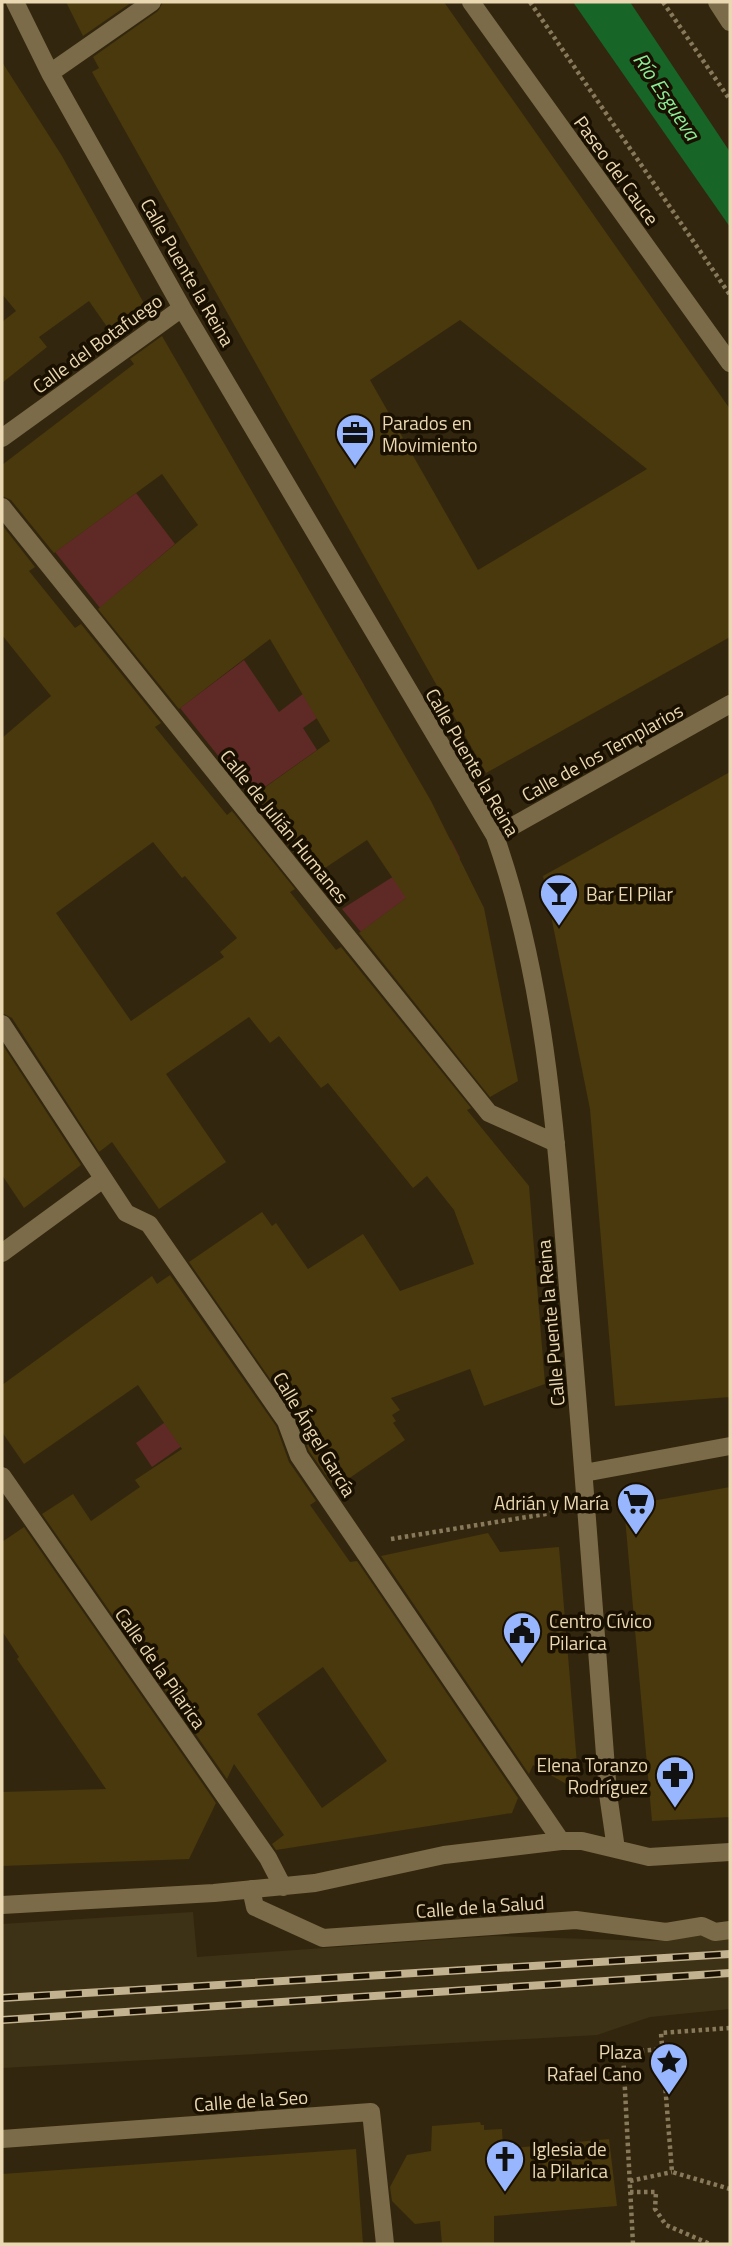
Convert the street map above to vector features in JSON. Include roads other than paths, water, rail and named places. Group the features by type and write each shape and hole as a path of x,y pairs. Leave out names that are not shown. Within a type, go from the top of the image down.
{"street":[{"name":"Calle Puente la Reina","path":"15,2 50,73 183,308 495,836 513,889 541,1025 556,1143 608,1794 616,1849"},
{"path":"50,73 152,2"},
{"name":"Paseo del Cauce","path":"471,2 730,363"},
{"path":"717,2 730,22"},
{"name":"Calle del Botafuego","path":"2,438 183,308"},
{"name":"Calle de Julián Humanes","path":"2,507 489,1113 556,1143"},
{"name":"Calle de los Templarios","path":"495,836 730,705"},
{"name":"Calle Ángel García","path":"2,1024 126,1213 149,1224 157,1234 286,1421 299,1455 561,1841"},
{"path":"2,1253 103,1180"},
{"path":"584,1474 730,1446"},
{"name":"Calle de la Pilarica","path":"2,1476 268,1858 283,1887"},
{"path":"2,1905 283,1887 315,1883 444,1855 561,1841 582,1841 649,1857 730,1852"},
{"name":"Calle de la Salud","path":"251,1889 255,1907 323,1938 576,1920 667,1932 702,1926 715,1932 730,1930"},
{"name":"Calle de la Seo","path":"2,2139 371,2112 385,2244"}],"water":[{"name":"Río Esgueva","path":"573,2 630,2 730,152 730,227"}],"railway":[{"path":"2,1998 730,1954"},
{"path":"2,2020 730,1973"}],"place":[{"name":"Parados en Movimiento","path":"355,467"},
{"name":"Bar El Pilar","path":"559,927"},
{"name":"Adrián y María","path":"636,1536"},
{"name":"Centro Cívico Pilarica","path":"522,1665"},
{"name":"Elena Toranzo Rodríguez","path":"675,1809"},
{"name":"Plaza Rafael Cano","path":"669,2096"},
{"name":"Iglesia de la Pilarica","path":"505,2193"}]}
